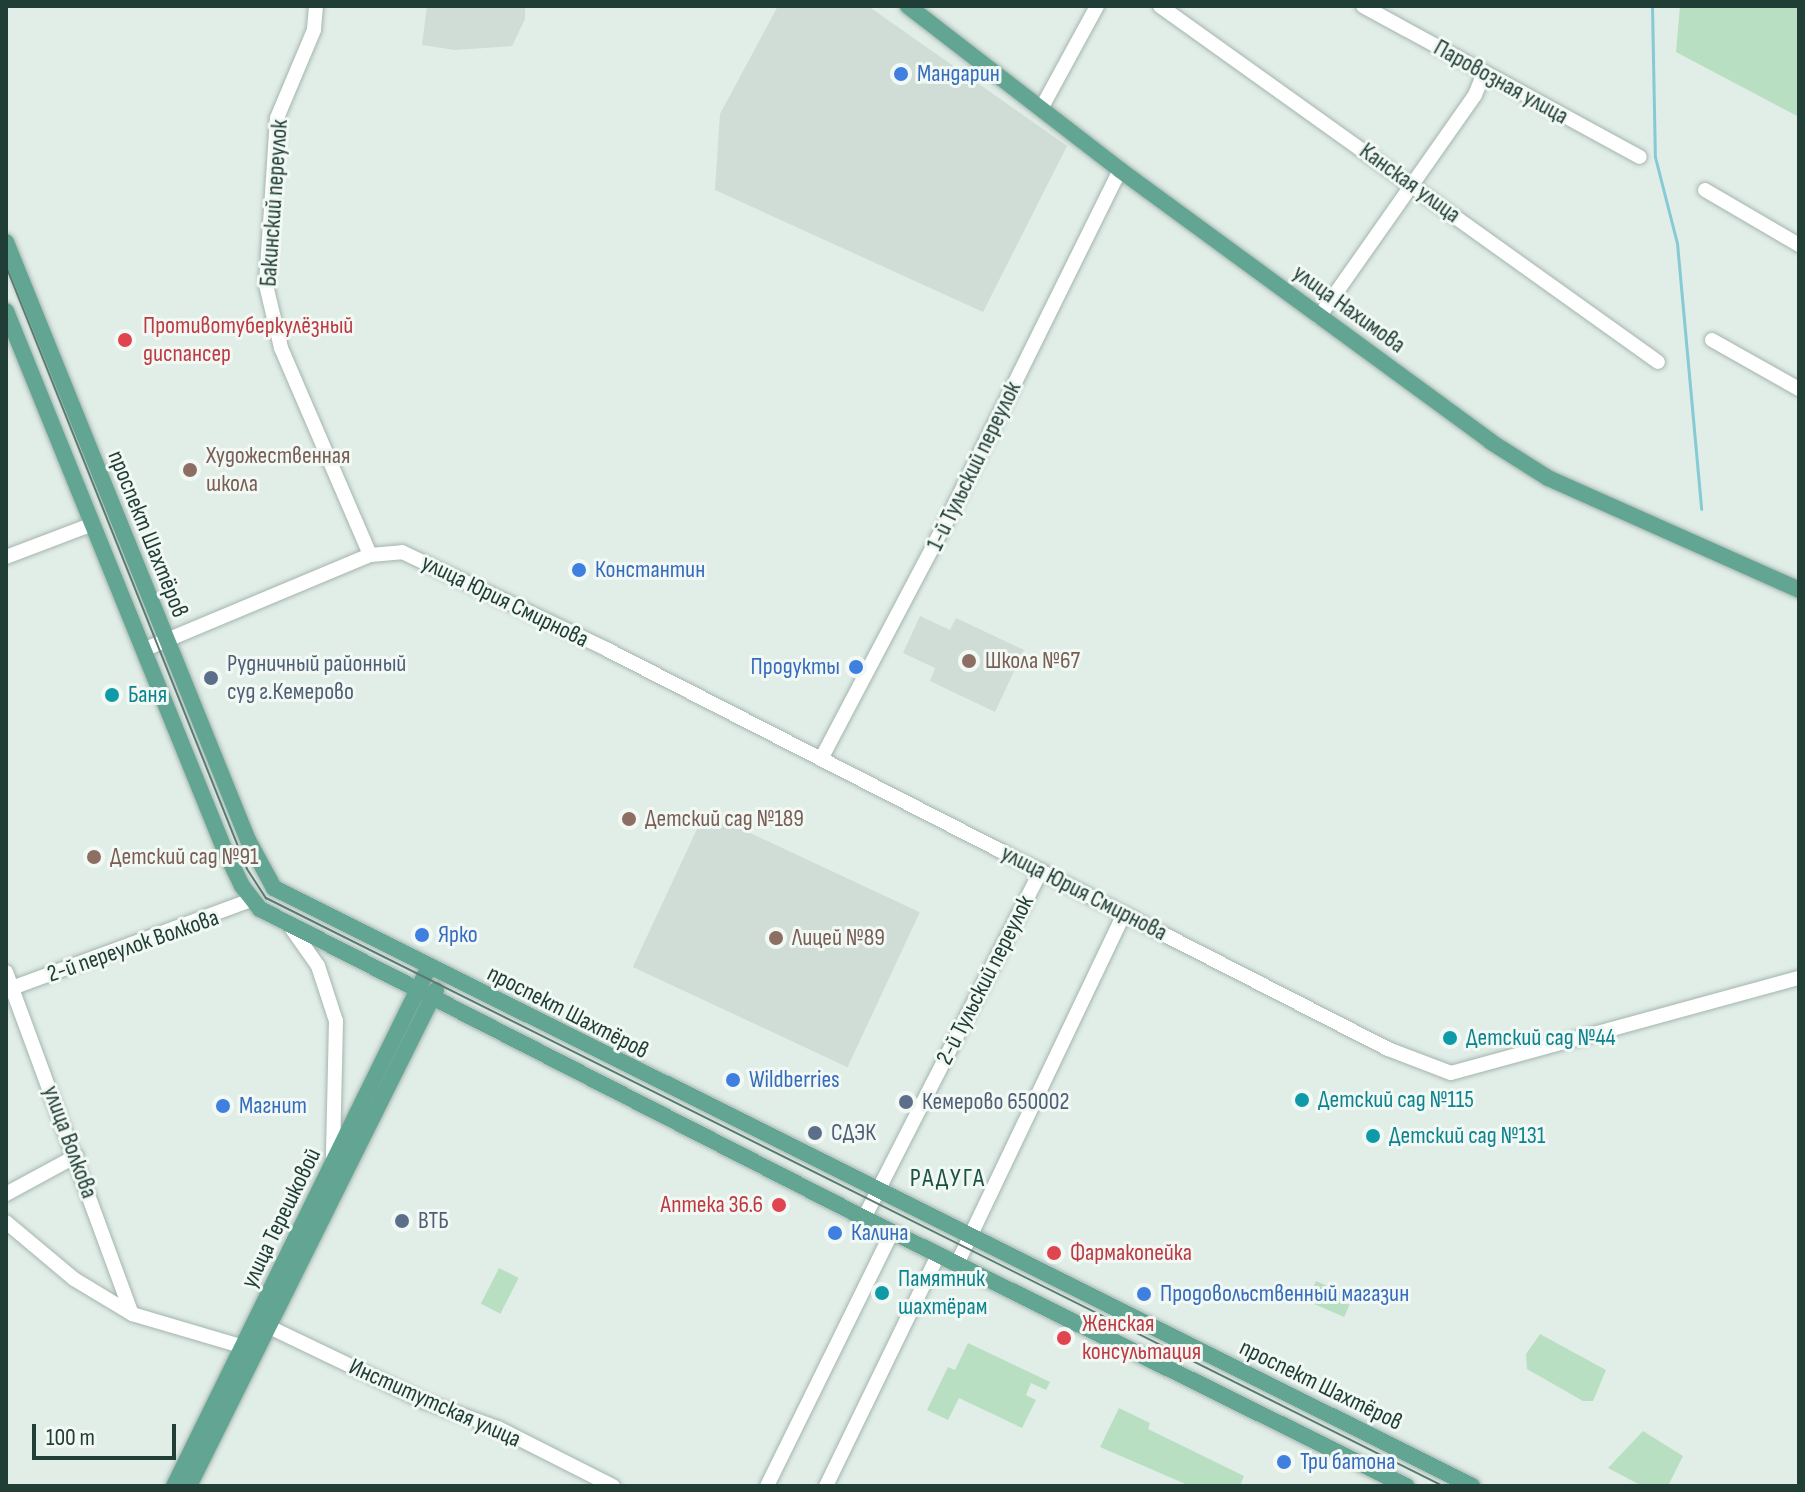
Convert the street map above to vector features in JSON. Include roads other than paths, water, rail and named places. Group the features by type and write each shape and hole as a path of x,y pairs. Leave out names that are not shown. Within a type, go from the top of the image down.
{"main road":[{"name":"улица Нахимова","path":"908,6 1120,170 1319,317 1548,478 1799,590"},
{"name":"проспект Шахтёров","path":"6,242 165,641 254,854 274,888 435,973 1472,1486"},
{"name":"проспект Шахтёров","path":"6,311 233,870 251,900 292,929 864,1218 1406,1486"},
{"name":"улица Терешковой","path":"174,1486 264,1324 435,973"},
{"name":"улица Терешковой","path":"264,1324 329,1176 425,994"},
{"name":"улица Терешковой","path":"189,1486 251,1348"}],"street":[{"name":"Бакинский переулок","path":"316,6 314,30 277,118 266,285 281,348 370,555"},
{"path":"1042,107 1097,6"},
{"name":"Канская улица","path":"1160,6 1658,362"},
{"name":"Паровозная улица","path":"1363,6 1640,157"},
{"path":"1319,317 1475,95 1484,73"},
{"name":"1-й Тульский переулок","path":"821,759 936,543 1120,170"},
{"path":"1705,190 1799,245"},
{"path":"1712,340 1799,389"},
{"path":"6,557 93,524"},
{"name":"улица Юрия Смирнова","path":"370,555 394,551 608,650 1388,1049 1451,1073 1799,978"},
{"path":"143,650 370,555"},
{"name":"2-й Тульский переулок","path":"864,1218 1041,871"},
{"name":"2-й переулок Волкова","path":"12,988 240,909 251,900"},
{"path":"957,1264 1124,914"},
{"path":"292,929 318,966 336,1021 336,1123 329,1176"},
{"name":"улица Волкова","path":"6,972 132,1314"},
{"path":"6,1194 76,1156"},
{"path":"6,1222 74,1279 132,1314 251,1348"},
{"path":"767,1486 892,1232"},
{"path":"826,1486 938,1255"},
{"name":"Институтская улица","path":"264,1324 426,1402 498,1428 613,1486"}],"waterway":[{"path":"1652,6 1655,157 1677,243 1701,509"}],"tram line":[{"path":"6,266 247,869 266,898 1443,1486"}],"place":[{"name":"Мандарин","path":"901,74"},
{"name":"Противотуберкулёзный диспансер","path":"125,340"},
{"name":"Художественная школа","path":"190,470"},
{"name":"Константин","path":"579,570"},
{"name":"Школа №67","path":"969,661"},
{"name":"Продукты","path":"856,667"},
{"name":"Рудничный районный суд г.Кемерово","path":"211,678"},
{"name":"Баня","path":"112,695"},
{"name":"Детский сад №189","path":"629,819"},
{"name":"Детский сад №91","path":"94,857"},
{"name":"Ярко","path":"422,935"},
{"name":"Лицей №89","path":"776,938"},
{"name":"Детский сад №44","path":"1450,1038"},
{"name":"Wildberries","path":"733,1080"},
{"name":"Детский сад №115","path":"1302,1100"},
{"name":"Кемерово 650002","path":"906,1102"},
{"name":"Магнит","path":"223,1106"},
{"name":"СДЭК","path":"815,1133"},
{"name":"Детский сад №131","path":"1373,1136"},
{"name":"Аптека 36.6","path":"779,1205"},
{"name":"ВТБ","path":"402,1221"},
{"name":"Калина","path":"835,1233"},
{"name":"Фармакопейка","path":"1054,1253"},
{"name":"Памятник шахтёрам","path":"882,1293"},
{"name":"Продовольственный магазин","path":"1144,1294"},
{"name":"Женская консультация","path":"1064,1338"},
{"name":"Три батона","path":"1284,1462"}],"district":[{"name":"РАДУГА","path":"948,1179"}]}
